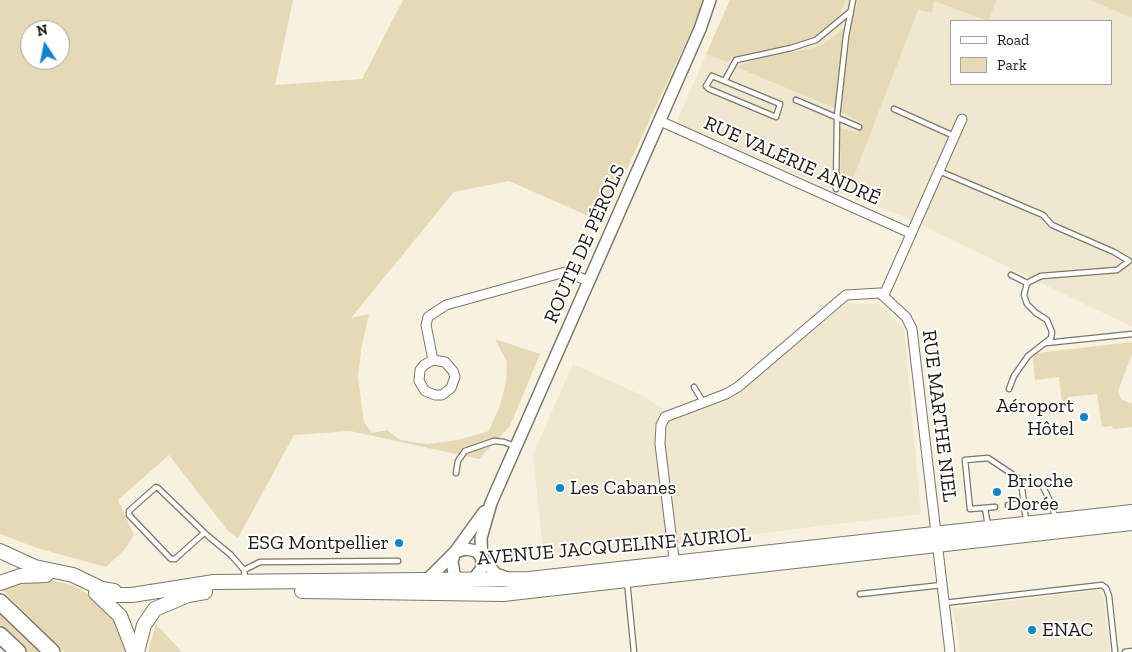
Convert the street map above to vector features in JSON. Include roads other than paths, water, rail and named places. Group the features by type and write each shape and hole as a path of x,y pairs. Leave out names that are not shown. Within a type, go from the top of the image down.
{"highway":[{"path":"0,602 52,652"},
{"path":"0,635 18,652"}],"main road":[{"name":"AVENUE JACQUELINE AURIOL","path":"936,539 988,528 1132,512"},
{"name":"AVENUE JACQUELINE AURIOL","path":"100,595 132,595 245,576 467,584 589,573 675,569 936,539 1132,523"},
{"path":"0,551 35,568 74,575 109,590 192,585"},
{"path":"0,561 18,570 76,582 100,595 120,616 135,652"},
{"name":"AVENUE JACQUELINE AURIOL","path":"135,652 144,625 155,609 188,595 215,590 485,595 626,580 675,569"},
{"path":"0,584 20,576 46,575"}],"street":[{"name":"ROUTE DE PÉROLS","path":"482,560 481,538 491,502 660,121 700,29 710,0"},
{"path":"675,569 660,444 661,425 665,417 670,413 703,402 738,387 846,295 867,292 884,295 962,119"},
{"name":"RUE VALÉRIE ANDRÉ","path":"660,121 910,233"},
{"path":"433,360 426,326 428,317 446,305 565,272 589,281"},
{"name":"RUE MARTHE NIEL","path":"884,295 906,317 912,329 950,652"},
{"path":"433,360 445,362 453,370 454,383 442,395 430,394 425,391 419,381 420,370 433,360"},
{"name":"ROUTE DE PÉROLS","path":"414,581 429,578 455,552 491,502"},
{"path":"485,595 467,584 452,570 452,560 455,552 462,549 471,549 496,574 513,580"},
{"path":"375,592 467,584 481,571 482,560"}],"lane":[{"path":"836,190 837,117 854,0"},
{"path":"725,80 736,60 792,48 816,40 851,11"},
{"path":"712,76 725,80 780,104 776,117 706,86 712,76"},
{"path":"796,100 859,128"},
{"path":"894,109 954,136"},
{"path":"939,171 1043,215 1052,226 1114,252 1131,263"},
{"path":"1009,390 1014,376 1028,356 1050,338 1051,327 1047,320 1027,304 1024,295 1027,283 1041,276 1117,270 1131,263"},
{"path":"1011,275 1027,283"},
{"path":"1045,343 1132,334"},
{"path":"694,387 703,402"},
{"path":"456,473 460,455 465,451 499,441 516,447"},
{"path":"995,507 970,509 965,460 988,458 1021,480 1027,524"},
{"path":"204,533 175,559 171,558 129,515 129,511 156,487 204,533 231,555 245,576 260,562 398,561"},
{"path":"1042,487 1053,507 1056,521"},
{"path":"1008,505 1024,503"},
{"path":"985,508 988,528"},
{"path":"626,580 634,652"},
{"path":"860,594 942,585"},
{"path":"944,603 1102,585 1106,588 1109,596 1115,652"},
{"path":"1125,652 1132,651"}],"place":[{"name":"Aéroport Hôtel","path":"1084,417"},
{"name":"Les Cabanes","path":"560,488"},
{"name":"Brioche Dorée","path":"997,492"},
{"name":"ESG Montpellier","path":"399,543"},
{"name":"ENAC","path":"1032,630"}]}
